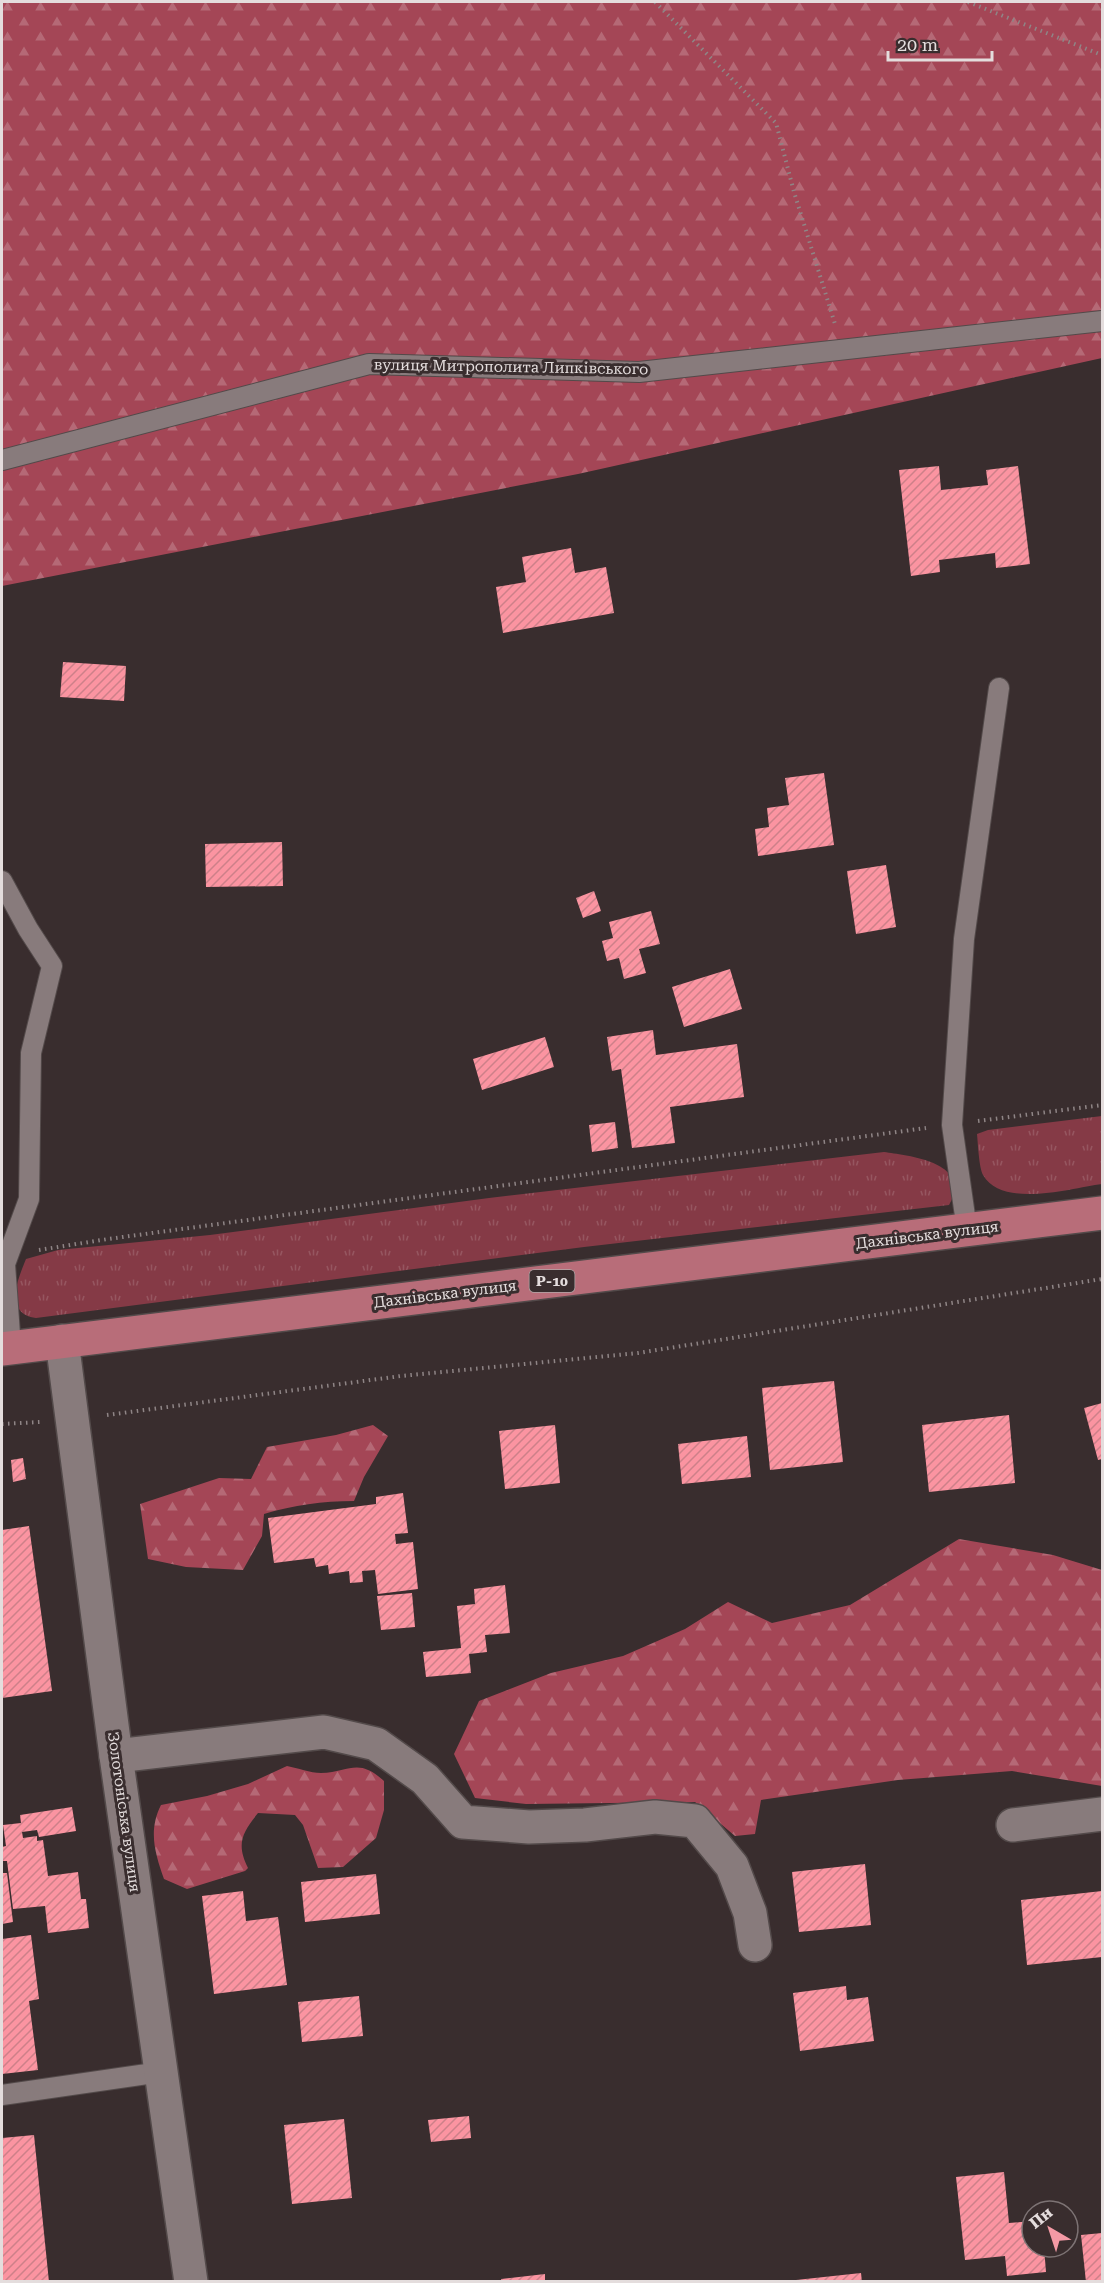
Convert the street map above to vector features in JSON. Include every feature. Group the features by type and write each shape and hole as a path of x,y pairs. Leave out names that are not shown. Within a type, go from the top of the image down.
{"main road":[{"name":"Дахнівська вулиця","path":"7,1348 1102,1213"}],"street":[{"name":"Золотоніська вулиця","path":"62,1341 116,1756 191,2282"},
{"path":"116,1756 324,1732 376,1744 424,1779 463,1822 529,1827 585,1825 655,1817 694,1821 732,1866 750,1913 755,1945"},
{"path":"1013,1825 1102,1814"}],"lane":[{"name":"вулиця Митрополита Липківського","path":"2,460 369,364 639,372 1102,321"},
{"path":"967,1230 952,1125 964,939 999,688"},
{"path":"2,881 28,929 52,966 31,1053 29,1199 5,1264 7,1348"},
{"path":"2,2094 161,2072"}],"path":[{"path":"655,2 776,123 794,192 843,351"},
{"path":"968,2 1102,55"},
{"path":"5,1264 35,1251 108,1239 1102,1105"},
{"path":"2,1424 71,1420 401,1376 638,1353 1102,1279"}],"green space":[{"path":"2,2 1102,2 1102,358 578,474 2,586"},
{"path":"1102,1116 1102,1184 1056,1192 1021,1194 993,1185 983,1175 977,1134 988,1130"},
{"path":"884,1152 923,1159 946,1171 953,1180 954,1191 949,1205 584,1247 36,1318 26,1315 19,1309 16,1302 17,1285 26,1259 58,1250 210,1235 489,1198"},
{"path":"373,1425 388,1436 364,1477 354,1501 308,1504 264,1514 262,1536 243,1570 186,1567 148,1559 140,1504 219,1478 251,1479 267,1447 336,1435"},
{"path":"959,1539 1053,1555 1102,1570 1102,1786 1012,1771 898,1780 761,1800 755,1834 735,1836 695,1802 526,1804 475,1798 454,1754 479,1701 551,1673 623,1656 685,1629 728,1602 772,1623 850,1605"},
{"path":"287,1766 321,1773 354,1768 367,1769 384,1781 384,1810 376,1838 343,1867 318,1868 303,1825 295,1815 258,1813 242,1839 242,1852 248,1868 245,1871 187,1889 164,1879 154,1842 155,1824 161,1805 207,1796 248,1784"}],"building":[{"path":"939,466 941,490 988,485 986,470 1018,466 1030,564 996,568 995,553 939,560 940,572 911,576 899,470"},
{"path":"571,548 575,573 606,567 614,613 503,633 496,587 526,582 522,557"},
{"path":"63,662 126,666 124,701 60,697"},
{"path":"824,773 834,845 758,856 755,829 769,827 767,808 789,805 785,778"},
{"path":"282,842 283,886 206,887 205,844"},
{"path":"886,865 896,927 856,934 847,871"},
{"path":"594,891 601,911 583,918 576,898"},
{"path":"651,911 660,944 639,949 646,973 624,979 619,958 607,961 602,941 613,938 609,922"},
{"path":"730,969 742,1009 684,1027 672,987"},
{"path":"653,1030 656,1055 737,1044 744,1097 670,1107 675,1143 632,1148 621,1069 612,1071 607,1037"},
{"path":"545,1037 554,1067 482,1090 473,1059"},
{"path":"615,1122 618,1148 592,1152 589,1125"},
{"path":"834,1381 843,1462 770,1470 762,1388"},
{"path":"1102,1403 1102,1459 1098,1460 1084,1408"},
{"path":"1009,1415 1015,1483 929,1492 922,1425"},
{"path":"555,1425 560,1483 505,1489 499,1431"},
{"path":"747,1436 751,1477 682,1484 678,1444"},
{"path":"23,1458 26,1479 13,1482 11,1460"},
{"path":"403,1493 408,1533 395,1534 396,1544 413,1542 418,1589 378,1594 375,1570 362,1571 363,1582 350,1583 349,1571 329,1574 328,1565 316,1567 314,1558 274,1563 268,1518 376,1504 376,1497"},
{"path":"29,1526 52,1691 2,1698 2,1530"},
{"path":"505,1585 510,1633 485,1635 487,1652 469,1654 471,1673 426,1677 423,1652 461,1648 457,1606 475,1604 474,1589"},
{"path":"412,1593 415,1627 381,1630 377,1596"},
{"path":"72,1807 76,1831 39,1837 37,1830 22,1832 23,1838 37,1836 37,1841 43,1840 48,1876 78,1872 81,1899 86,1899 89,1928 48,1933 45,1906 13,1909 7,1861 2,1861 2,1847 6,1846 3,1825 21,1823 20,1815"},
{"path":"865,1864 871,1925 799,1932 792,1872"},
{"path":"2,1873 7,1873 13,1922 2,1924"},
{"path":"376,1874 380,1914 305,1922 301,1882"},
{"path":"243,1891 246,1921 278,1917 287,1985 214,1994 202,1896"},
{"path":"1102,1891 1102,1957 1027,1965 1021,1900"},
{"path":"31,1935 39,1999 29,2001 38,2070 2,2074 2,1939"},
{"path":"846,1986 847,2000 868,1997 874,2041 800,2051 793,1993"},
{"path":"359,1996 363,2036 302,2042 298,2002"},
{"path":"469,2116 471,2138 431,2142 428,2120"},
{"path":"344,2119 352,2198 292,2204 284,2125"},
{"path":"34,2135 49,2282 2,2282 2,2138"},
{"path":"1004,2172 1009,2223 1020,2222 1020,2259 1045,2259 1046,2272 1007,2276 1005,2256 965,2260 956,2177"},
{"path":"1102,2233 1102,2282 1086,2282 1081,2235"},
{"path":"861,2273 862,2282 797,2282 796,2280"},
{"path":"545,2274 545,2282 501,2282 501,2279"}]}
